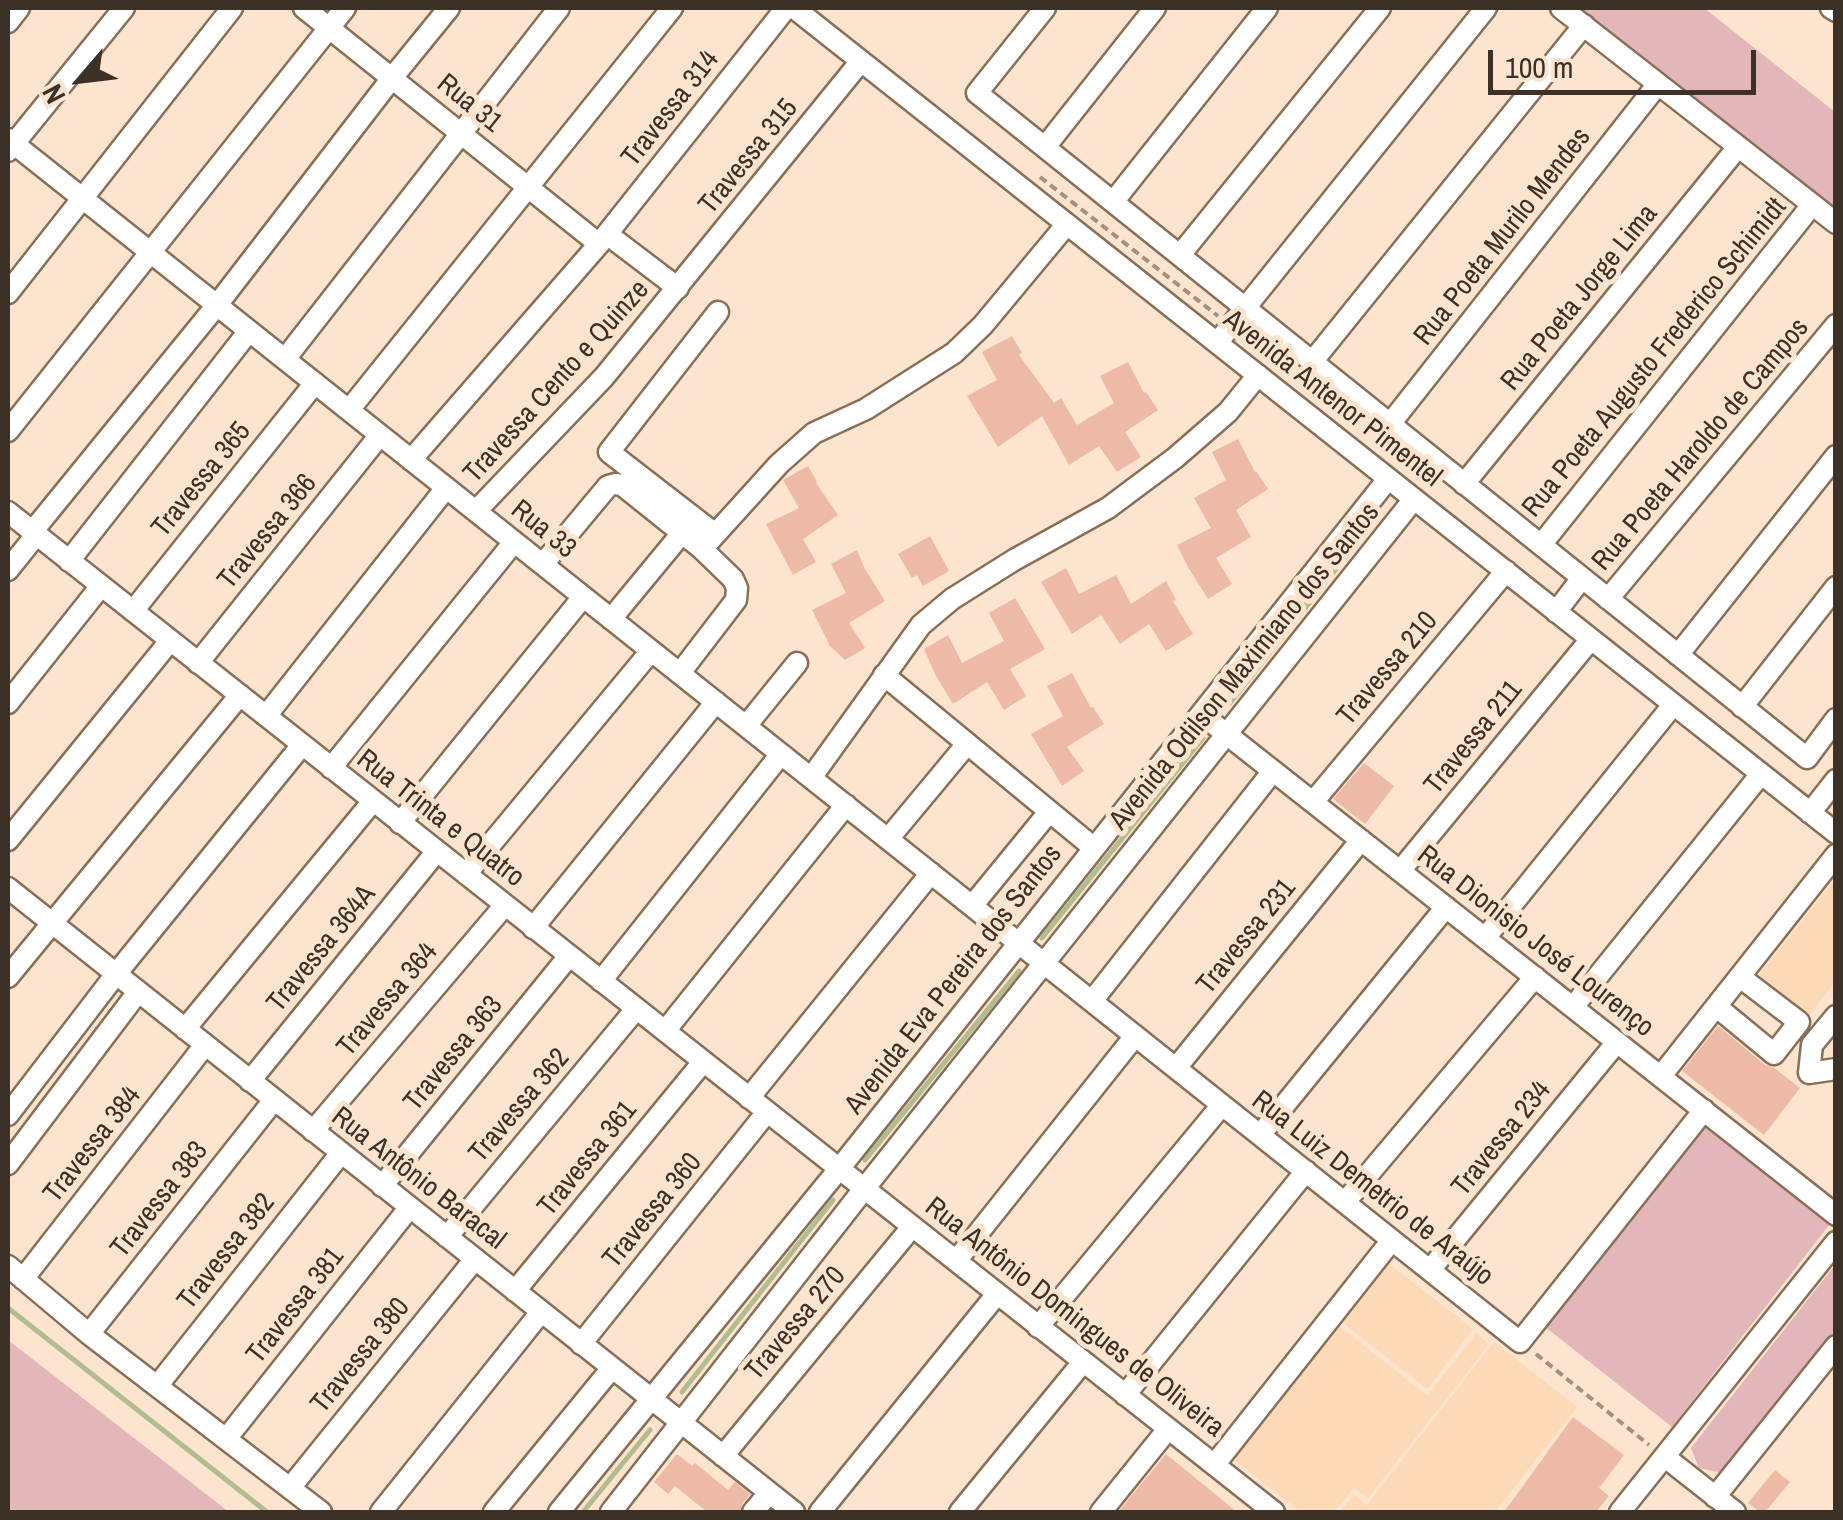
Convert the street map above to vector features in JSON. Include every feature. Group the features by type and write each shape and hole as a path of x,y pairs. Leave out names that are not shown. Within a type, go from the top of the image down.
{"street":[{"path":"8,22 19,8"},
{"path":"9,144 124,8"},
{"path":"8,293 232,8"},
{"name":"Rua 31","path":"304,8 528,187 678,288"},
{"path":"8,432 345,8"},
{"path":"8,570 450,8"},
{"path":"285,359 558,8"},
{"path":"348,410 672,8"},
{"name":"Avenida Antenor Pimentel","path":"790,8 862,61 1836,834"},
{"name":"Travessa 314","path":"412,460 603,239 790,8"},
{"path":"1045,8 977,92 1807,758 1833,729"},
{"path":"1045,147 1155,8"},
{"path":"1114,202 1267,8"},
{"path":"1180,255 1380,8"},
{"path":"1217,342 1486,8"},
{"path":"1561,8 1836,223"},
{"path":"1312,362 1584,26"},
{"name":"Travessa 315","path":"678,288 862,61"},
{"name":"Rua Poeta Murilo Mendes","path":"1390,424 1658,84"},
{"name":"Rua 33","path":"9,144 1045,964"},
{"name":"Rua Poeta Jorge Lima","path":"1464,484 1738,147"},
{"name":"Rua Poeta Augusto Frederico Schimidt","path":"1541,545 1812,205"},
{"path":"709,542 779,464 814,434 866,409 954,353 983,325 1067,224"},
{"name":"Travessa Cento e Quinze","path":"476,512 604,377 678,288"},
{"path":"680,673 736,600 738,588 709,542 609,452 716,315"},
{"name":"Rua Poeta Haroldo de Campos","path":"1608,599 1836,326"},
{"path":"69,561 249,331"},
{"path":"810,778 921,625 952,598 1108,508 1228,412 1258,375"},
{"name":"Travessa 365","path":"132,611 315,383"},
{"name":"Travessa 366","path":"198,663 380,435"},
{"path":"1678,656 1836,456"},
{"name":"Avenida Eva Pereira dos Santos","path":"560,1512 1388,479"},
{"path":"542,564 608,486 615,484 622,484 682,533 709,542"},
{"path":"266,716 446,488"},
{"name":"Avenida Odilson Maximiano dos Santos","path":"1045,964 1414,500"},
{"name":"Rua Trinta e Quatro","path":"8,512 838,1169"},
{"path":"612,619 682,533"},
{"path":"331,768 514,542"},
{"name":"Travessa 210","path":"1313,802 1506,571"},
{"path":"1556,612 1582,578"},
{"path":"8,702 101,586"},
{"path":"1742,706 1836,587"},
{"path":"400,823 583,596"},
{"name":"Travessa 211","path":"1400,871 1590,639"},
{"path":"8,840 170,640"},
{"path":"466,874 651,651"},
{"path":"746,726 797,663"},
{"path":"884,675 1094,848"},
{"path":"8,977 240,696"},
{"path":"534,928 716,702"},
{"path":"1485,938 1673,704"},
{"name":"Rua Dionisio José Lourenço","path":"1201,714 1836,1214"},
{"path":"888,839 967,744"},
{"path":"8,1115 116,974 302,745"},
{"path":"601,981 780,754"},
{"path":"1092,1001 1273,770"},
{"path":"1572,1007 1761,774"},
{"path":"1810,813 1836,780"},
{"path":"186,1029 373,801"},
{"path":"664,1032 846,806"},
{"path":"972,906 1049,812"},
{"name":"Travessa 231","path":"1176,1068 1361,840"},
{"name":"Travessa 364A","path":"250,1081 437,851"},
{"path":"1661,1076 1836,855"},
{"path":"749,1098 931,873"},
{"name":"Rua Antônio Baracal","path":"8,888 794,1512"},
{"name":"Travessa 364","path":"313,1131 505,905"},
{"path":"1260,1135 1446,908"},
{"name":"Travessa 363","path":"382,1186 569,956"},
{"path":"611,1512 1045,964"},
{"name":"Rua Luiz Demetrio de Araújo","path":"1045,964 1520,1342"},
{"path":"1345,1202 1535,977"},
{"path":"1717,1007 1774,1054 1783,1043 1799,1022 1740,977"},
{"path":"8,1164 138,992"},
{"name":"Travessa 362","path":"447,1237 636,1009"},
{"path":"1836,1016 1812,1046 1809,1073 1836,1069"},
{"path":"956,1261 1135,1036"},
{"name":"Travessa 234","path":"1430,1270 1617,1042"},
{"name":"Travessa 384","path":"15,1272 205,1045"},
{"name":"Travessa 361","path":"515,1291 703,1062"},
{"name":"Travessa 383","path":"89,1334 274,1100"},
{"path":"1038,1326 1222,1105"},
{"path":"1520,1342 1704,1110"},
{"name":"Travessa 360","path":"581,1344 768,1112"},
{"name":"Travessa 382","path":"158,1385 341,1153"},
{"name":"Rua Antônio Domingues de Oliveira","path":"838,1169 1274,1512"},
{"path":"1125,1395 1306,1172"},
{"name":"Travessa 381","path":"226,1439 410,1208"},
{"name":"Travessa 270","path":"723,1456 912,1227"},
{"path":"1214,1464 1392,1240"},
{"path":"1620,1512 1836,1242"},
{"name":"Travessa 380","path":"290,1488 475,1259"},
{"path":"15,1272 89,1334 321,1512"},
{"path":"820,1512 997,1294"},
{"path":"382,1512 541,1312"},
{"path":"1715,1497 1836,1346"},
{"path":"960,1512 1084,1362"},
{"path":"494,1512 612,1368"},
{"path":"1101,1512 1168,1429"},
{"path":"1664,1457 1735,1512"},
{"path":"754,1512 769,1493"}],"path":[{"path":"1520,1342 1664,1457"}],"shaded area":[{"path":"1580,8 1704,8 1835,112 1835,212"},
{"path":"1835,880 1835,982 1808,1017 1758,976"},
{"path":"1702,1125 1829,1225 1672,1427 1544,1326"},
{"path":"1388,1263 1473,1329 1427,1389 1342,1322"},
{"path":"1835,1265 1835,1330 1722,1473 1699,1468 1691,1448"},
{"path":"1338,1325 1427,1396 1476,1334 1489,1344 1368,1498 1354,1488 1334,1512 1301,1512 1233,1459"},
{"path":"8,1340 229,1512 8,1512"},
{"path":"1494,1342 1577,1407 1495,1512 1340,1512 1354,1495 1367,1505"}],"building":[{"path":"1012,336 1022,353 1019,355 1054,403 1061,398 1077,425 1114,403 1100,376 1128,362 1158,410 1125,432 1141,457 1117,472 1099,446 1069,465 1042,416 998,447 967,396 997,380 982,352"},
{"path":"1238,439 1268,489 1236,510 1251,537 1216,558 1232,584 1208,599 1177,545 1211,528 1194,498 1226,480 1212,452"},
{"path":"808,466 838,515 803,539 816,562 793,575 766,524 799,508 783,480"},
{"path":"930,536 949,571 923,586 917,575 912,578 898,554"},
{"path":"857,550 885,601 849,623 865,648 845,660 830,646 812,610 846,593 831,564"},
{"path":"1066,568 1079,594 1116,575 1131,604 1166,581 1193,634 1166,651 1149,624 1120,644 1101,615 1072,634 1041,582"},
{"path":"1015,598 1045,649 1010,669 1026,696 1004,710 987,682 953,704 924,649 948,635 962,663 1004,641 989,613"},
{"path":"1072,673 1104,724 1067,747 1084,771 1062,786 1031,734 1063,716 1047,686"},
{"path":"1364,763 1394,786 1365,824 1333,799"},
{"path":"1718,1026 1800,1088 1764,1135 1682,1071"},
{"path":"1573,1417 1624,1455 1599,1488 1609,1496 1596,1512 1504,1512"},
{"path":"677,1454 692,1466 695,1463 728,1490 735,1482 750,1494 740,1512 707,1512 675,1486 668,1494 654,1482"},
{"path":"1166,1454 1237,1512 1118,1512"},
{"path":"1775,1470 1790,1482 1765,1512 1760,1512 1748,1503"}],"waterway":[{"path":"1230,703 1378,516"},
{"path":"1042,938 1203,738"},
{"path":"865,1160 1019,971"},
{"path":"682,1392 833,1200"},
{"path":"8,1308 267,1512"},
{"path":"583,1512 650,1430"}]}
